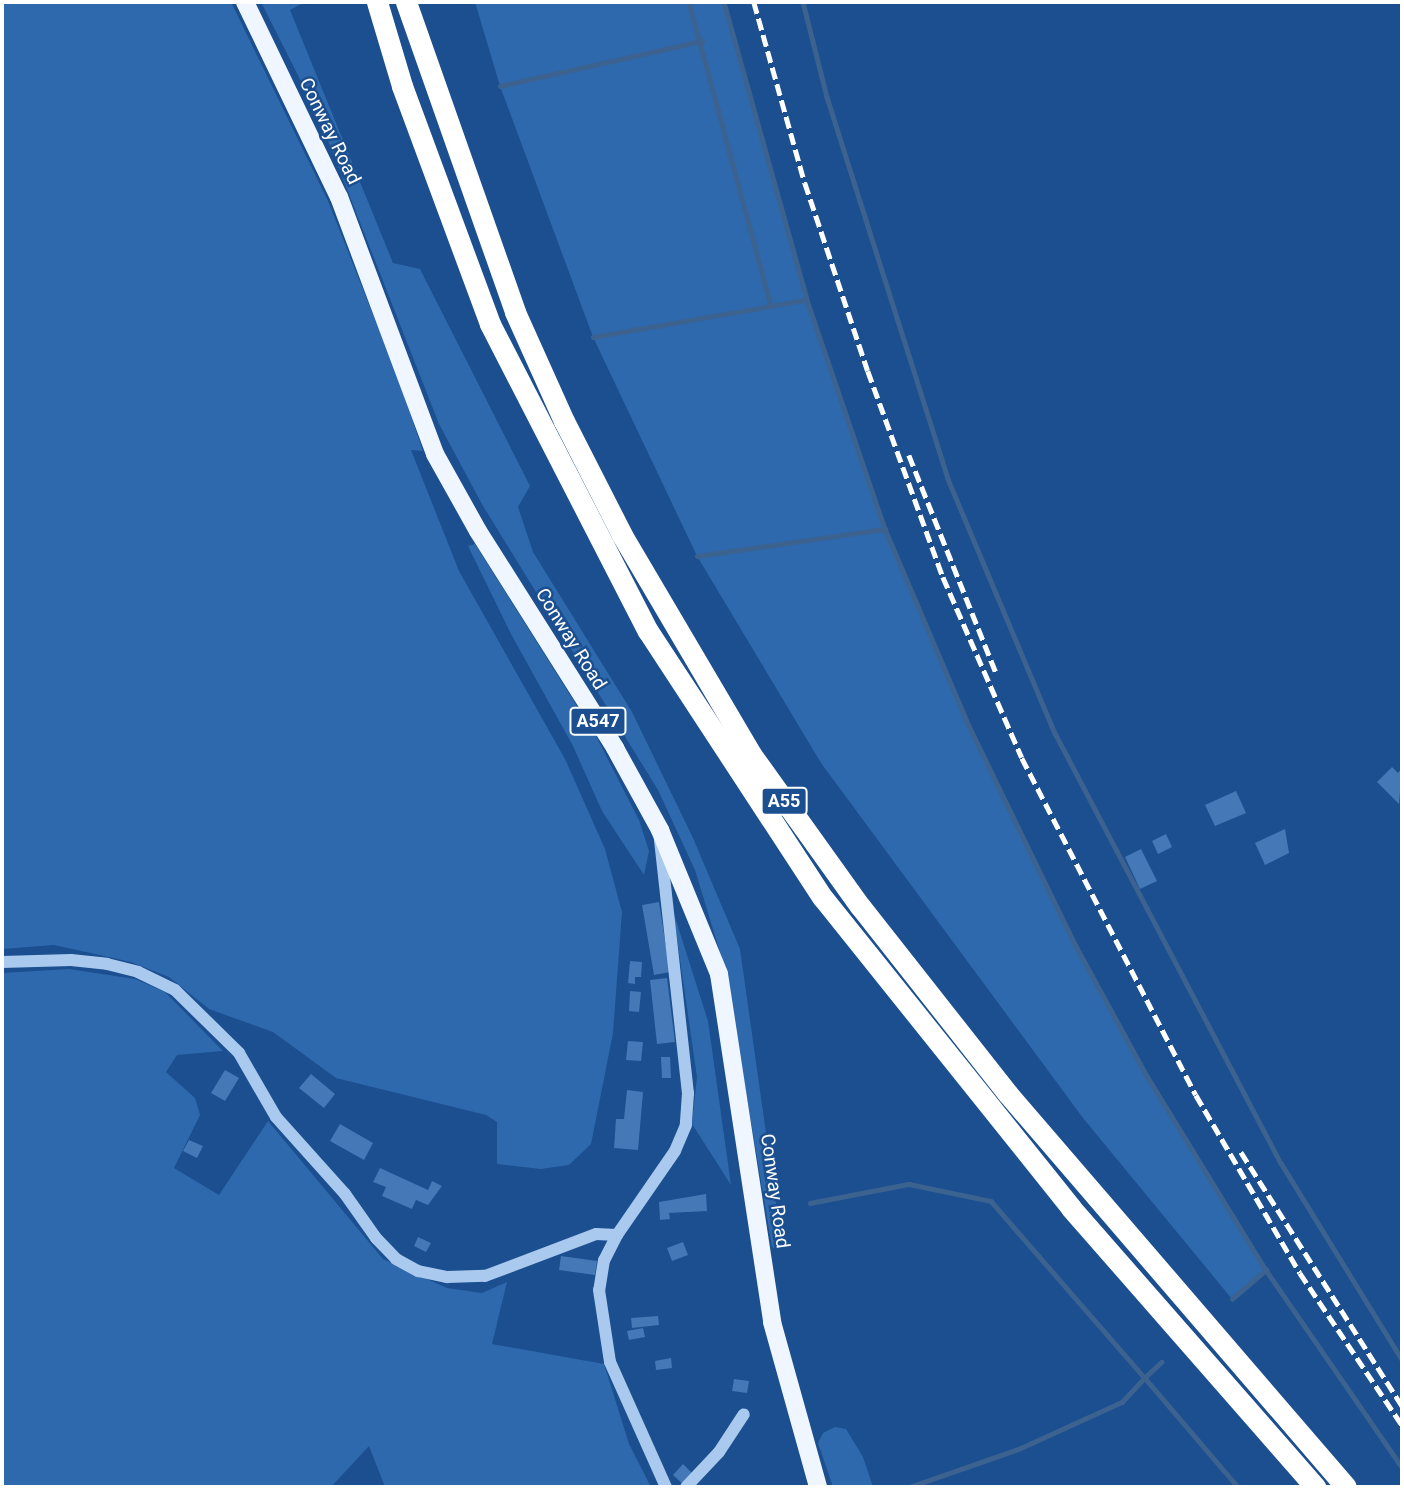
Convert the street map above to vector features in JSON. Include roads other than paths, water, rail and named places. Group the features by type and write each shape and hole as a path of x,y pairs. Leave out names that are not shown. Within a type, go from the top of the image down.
{"highway":[{"name":"A55","path":"374,2 402,86 490,324 648,631 823,898 1071,1208 1315,1487"},
{"name":"A55","path":"407,2 452,141 515,312 564,421 642,570 751,754 860,905 1008,1094 1346,1487"},
{"path":"413,2 452,141"}],"main road":[{"name":"Conway Road","path":"245,2 339,197 435,454 478,531 615,748 660,830 719,974 772,1322 818,1487"}],"street":[{"path":"660,830 688,1093 686,1125 675,1151 617,1235 604,1260 599,1290 601,1324 615,1374 666,1487"},
{"path":"2,962 71,960 107,964 138,972 174,990 239,1053 275,1117 345,1194 376,1238 396,1259 418,1271 447,1277 485,1276 596,1234 617,1235"},
{"path":"686,1487 719,1452 744,1414"}],"waterway":[{"path":"689,2 771,306"},
{"path":"724,2 807,300 885,529 969,726 1076,946 1147,1076 1266,1270 1402,1467"},
{"path":"803,2 827,97 948,479 1055,733 1281,1163 1402,1360"},
{"path":"500,86 702,41"},
{"path":"593,337 806,300"},
{"path":"697,556 885,529"},
{"path":"810,1203 909,1184 991,1201 1145,1378 1123,1402 1020,1449 911,1487"},
{"path":"1232,1299 1266,1270"},
{"path":"1162,1362 1145,1378 1238,1487"}],"railway":[{"path":"754,2 805,183 868,371 943,577 1022,758 1196,1095 1300,1273 1402,1425"},
{"path":"909,455 996,673"},
{"path":"1241,1152 1402,1406"}]}
